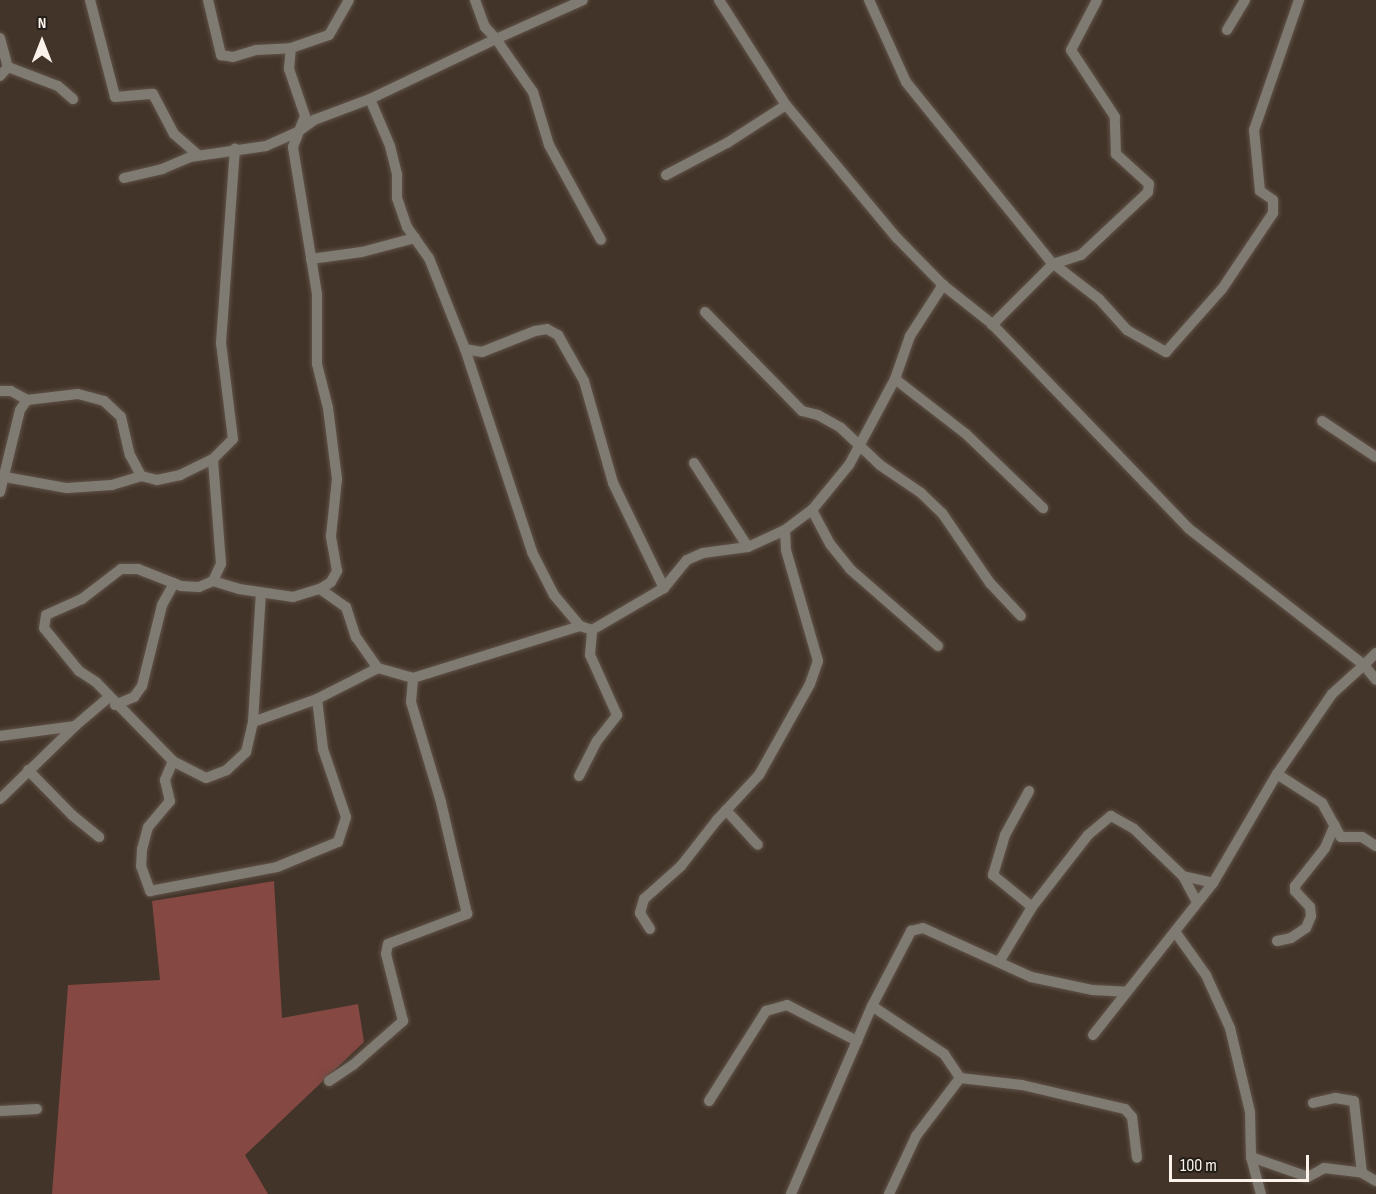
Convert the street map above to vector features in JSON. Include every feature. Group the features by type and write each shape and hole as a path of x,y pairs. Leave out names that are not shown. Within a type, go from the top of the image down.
{"street":[{"path":"90,0 115,97 153,94 174,134 198,155"},
{"path":"208,0 221,55 233,57 256,50 291,48 329,34 349,0"},
{"path":"475,0 485,27 533,92 549,145 601,240"},
{"path":"124,178 162,170 198,155 235,148 266,146 315,120 370,99 583,0"},
{"path":"720,0 786,105 897,238 943,285 992,325 1188,528 1364,665 1376,680"},
{"path":"869,0 906,82 1053,264 1099,299 1127,330 1166,352 1196,322 1273,213 1273,200 1260,192 1254,130 1299,0"},
{"path":"992,325 1053,264 1081,255 1148,192 1149,184 1116,154 1115,117 1071,50 1097,0"},
{"path":"1227,30 1245,0"},
{"path":"0,38 8,67"},
{"path":"261,593 253,722 246,752 227,770 206,778 173,761 55,645 44,628 46,615 82,600 121,569 138,569 174,584 199,587 213,581 261,593 293,597 320,589 331,582 337,571 332,536 337,479 328,408 317,364 317,294 293,147 305,116 289,69 291,48"},
{"path":"0,76 8,67"},
{"path":"8,67 58,86 73,99"},
{"path":"370,99 390,146 398,176 396,198 415,238 429,258 465,349 532,552 554,596 579,626 592,630 664,588 687,560 704,553 748,547 785,530 812,510 849,465 895,379 910,336 943,285"},
{"path":"666,175 727,143 786,105"},
{"path":"5,477 67,488 112,485 141,476 157,480 180,476 213,459 233,440 221,343 235,148"},
{"path":"311,259 362,252 415,238"},
{"path":"705,312 802,411 818,415 860,443 880,465 907,481 942,513 990,584 1021,616"},
{"path":"465,349 482,351 536,331 548,329 558,335 584,381 614,483 664,588"},
{"path":"895,379 982,447 1043,508"},
{"path":"0,391 11,391 27,400 78,394 104,401 121,417 130,455 141,476"},
{"path":"0,492 20,410 27,400"},
{"path":"1322,421 1376,457"},
{"path":"213,459 221,564 213,581"},
{"path":"694,463 748,547"},
{"path":"812,510 830,544 850,569 938,646"},
{"path":"650,929 640,913 644,898 681,866 770,758 810,684 818,661 786,550 785,530"},
{"path":"0,800 75,726 111,701 134,696 141,686 162,605 174,584"},
{"path":"320,589 346,607 356,637 378,668 413,678 579,626"},
{"path":"579,776 597,741 617,715 590,655 592,630"},
{"path":"1093,1035 1176,933 1213,883 1277,774 1332,694 1376,653"},
{"path":"253,722 317,699 378,668"},
{"path":"329,1081 353,1065 403,1022 386,954 388,944 467,914 441,802 411,702 413,678"},
{"path":"173,761 165,780 170,801 148,827 142,849 141,866 150,891 277,867 338,842 346,817 323,749 317,699"},
{"path":"0,736 75,726"},
{"path":"28,770 72,815 99,837"},
{"path":"1277,774 1322,803 1341,837 1362,837 1376,846"},
{"path":"1029,791 1005,835 993,875 1032,907"},
{"path":"726,810 758,845"},
{"path":"999,963 1032,907 1088,835 1111,816 1134,829 1183,876 1197,902"},
{"path":"1277,941 1291,938 1308,922 1310,907 1294,891 1295,886 1325,848 1335,825"},
{"path":"1183,876 1213,883"},
{"path":"791,1194 872,1006 910,931 916,928 1031,977 1092,990 1127,992"},
{"path":"1176,933 1206,975 1230,1028 1250,1112 1251,1157 1261,1194"},
{"path":"709,1101 766,1011 787,1005 857,1041"},
{"path":"872,1006 944,1054 960,1078 1022,1085 1125,1109 1132,1117 1137,1158"},
{"path":"889,1194 916,1136 960,1078"},
{"path":"1313,1103 1335,1098 1354,1101 1362,1173"},
{"path":"0,1111 37,1109"},
{"path":"1251,1157 1308,1177 1324,1168 1362,1173 1376,1181"}],"shaded area":[{"path":"274,881 282,1018 358,1004 364,1042 245,1155 268,1194 52,1194 68,985 160,980 152,901"}]}
